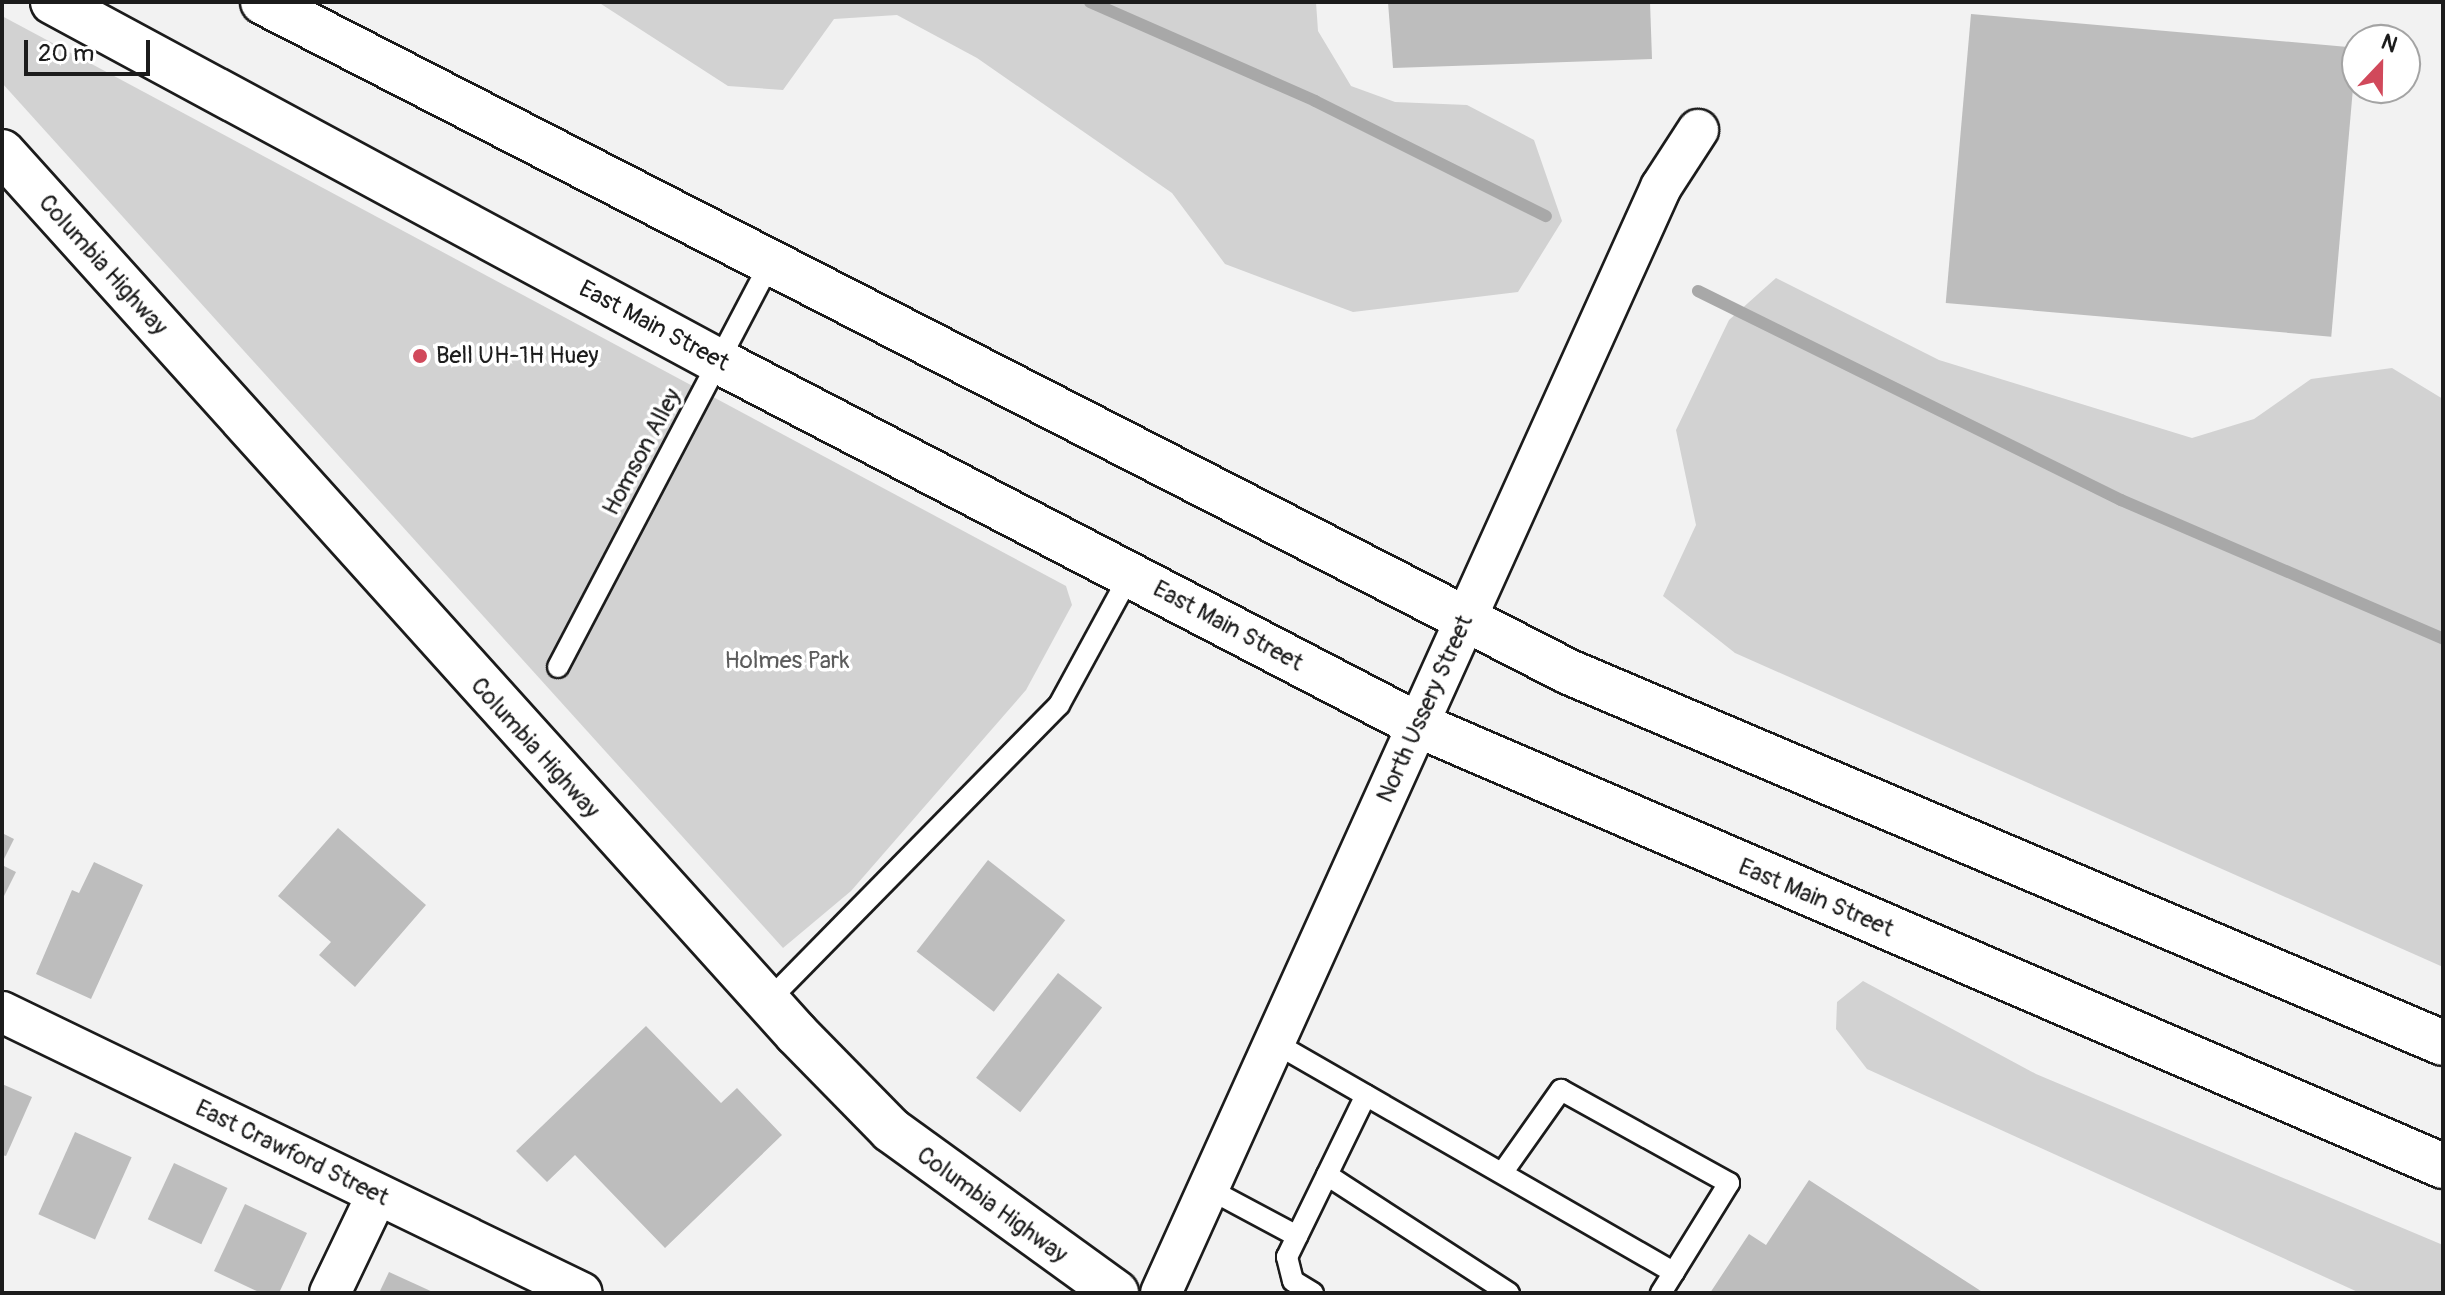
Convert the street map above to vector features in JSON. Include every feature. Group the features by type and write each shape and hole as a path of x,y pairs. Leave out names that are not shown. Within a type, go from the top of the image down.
{"main road":[{"name":"East Main Street","path":"53,2 720,362 1418,725 2443,1166"},
{"path":"263,2 771,261 1464,621 2443,1043"},
{"name":"Columbia Highway","path":"2,152 767,1002 891,1130 1116,1293"}],"street":[{"name":"North Ussery Street","path":"1161,1293 1661,187 1698,130"},
{"name":"East Crawford Street","path":"2,1012 582,1293"},
{"path":"330,1293 377,1195"}],"lane":[{"name":"Homson Alley","path":"558,667 771,261"},
{"path":"767,1002 1059,705 1130,575"},
{"path":"1275,1043 1505,1169 1674,1272"},
{"path":"1505,1169 1561,1090 1729,1183 1661,1293"},
{"path":"1313,1293 1293,1281 1287,1257 1366,1095"},
{"path":"1327,1175 1509,1293"},
{"path":"1209,1189 1297,1236"}],"green space":[{"path":"598,2 1316,2 1318,31 1351,86 1395,102 1467,105 1534,140 1562,221 1518,292 1353,312 1225,264 1172,193 977,58 897,15 834,19 783,90 728,86"},
{"name":"Holmes Park","path":"2,16 1066,586 1072,605 1026,690 851,891 783,948 2,83"},
{"path":"1776,278 1939,360 2192,438 2254,419 2311,379 2392,368 2443,399 2443,967 1735,653 1663,596 1696,525 1676,430 1729,320"},
{"path":"1863,981 2036,1074 2443,1245 2443,1293 2360,1293 1867,1069 1836,1029 1837,1002"}],"building":[{"path":"1388,2 1650,2 1652,59 1393,68"},
{"path":"1971,14 2341,46 2341,104 2352,104 2331,337 1946,303"},
{"path":"338,828 426,905 355,987 319,955 331,942 278,896"},
{"path":"2,833 14,839 2,863"},
{"path":"988,860 1065,920 994,1012 917,951"},
{"path":"94,862 143,885 91,999 36,974 72,890 79,893"},
{"path":"2,865 16,872 2,900"},
{"path":"1058,973 1102,1007 1020,1112 976,1078"},
{"path":"646,1026 721,1103 737,1088 782,1135 665,1248 575,1155 547,1182 516,1151"},
{"path":"2,1084 32,1097 6,1156 2,1155"},
{"path":"75,1132 132,1157 95,1239 38,1214"},
{"path":"174,1163 227,1188 201,1244 148,1219"},
{"path":"1809,1180 1984,1293 1710,1293 1749,1234 1766,1245"},
{"path":"245,1204 307,1233 279,1293 261,1293 214,1271"},
{"path":"389,1272 435,1293 379,1293"}],"waterway":[{"path":"1090,2 1315,101 1546,216"},
{"path":"1698,291 2121,500 2443,639"}],"place":[{"name":"Bell UH-1H Huey","path":"420,356"}]}
